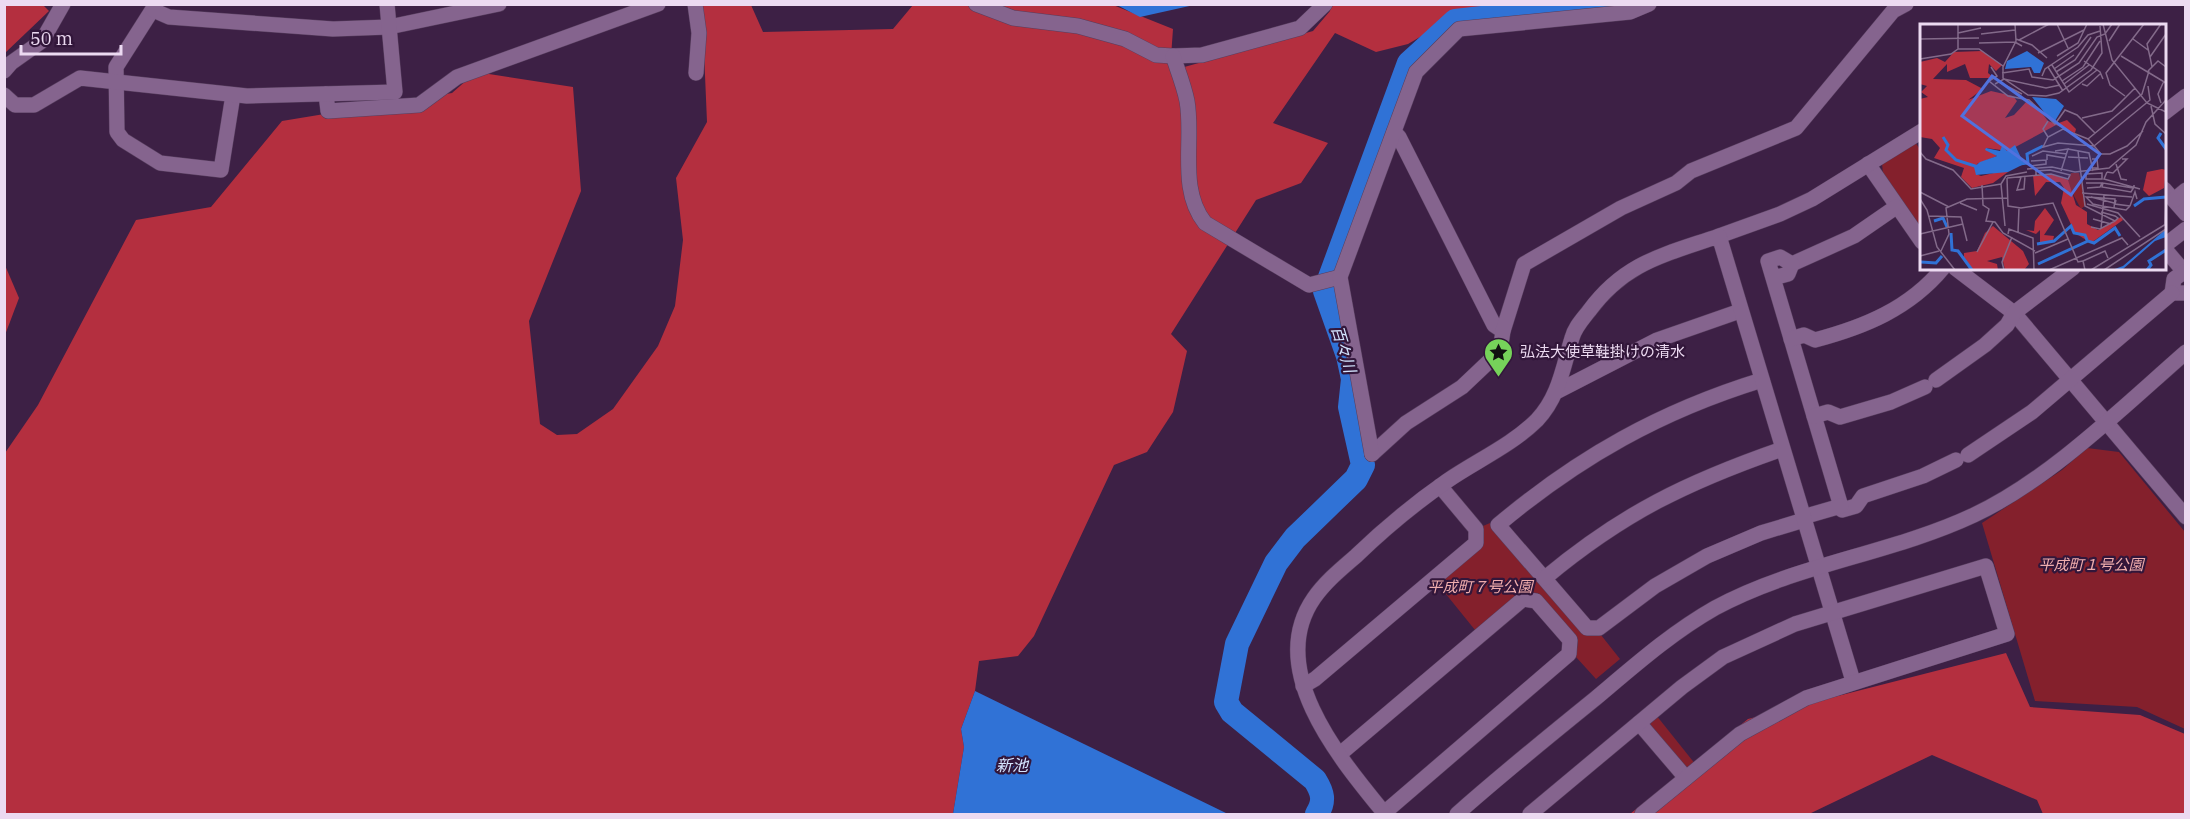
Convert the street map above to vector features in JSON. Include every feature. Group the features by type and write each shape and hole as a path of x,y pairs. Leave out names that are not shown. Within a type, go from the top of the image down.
{"street":[{"path":"4,71 11,63 42,41 63,4"},
{"path":"4,95 15,105 27,107 80,78 233,95 395,92 387,4"},
{"path":"233,95 221,170 160,163 123,140 115,125 118,96 116,67 154,7 170,17 333,29 388,27 499,4"},
{"path":"326,94 328,111 419,105 457,77 658,4"},
{"path":"695,4 699,33 696,73"},
{"path":"976,4 1013,18 1086,28 1125,39 1156,56 1202,55 1300,28 1325,4"},
{"path":"1649,4 1630,12 1459,29 1416,72 1340,276 1372,454 1406,423 1462,387 1500,351 1503,331 1524,264 1621,208 1676,183 1691,171 1796,128 1893,11 1906,4"},
{"path":"1173,56 1187,102 1186,155 1196,212 1205,223 1309,285 1340,276"},
{"path":"2166,111 2186,96"},
{"path":"1394,132 1399,137 1494,325 1503,331"},
{"path":"1340,754 1523,599 1536,601 1570,640 1569,654 1385,814 1340,754 1308,702 1303,686 1299,670 1298,643 1302,624 1313,599 1324,585 1400,515 1528,428 1543,414 1557,391 1574,330 1606,288 1640,264 1780,214 1826,191 1920,132"},
{"path":"1868,164 1920,239"},
{"path":"2175,193 2186,214"},
{"path":"1896,207 1854,236 1792,264 1780,257 1768,261 1842,510 1856,506 1863,496 1923,476 1962,458 2012,427 2179,293 2174,279 2185,273 2166,249"},
{"path":"2166,245 2186,229"},
{"path":"1719,236 1853,681"},
{"path":"1791,339 1804,335 1815,340 1871,323 1894,311 1941,270"},
{"path":"1958,270 2014,313 2105,422 2184,511"},
{"path":"1815,416 1828,412 1840,417 1891,402 1930,383 1985,345 2007,325 2014,313 2070,270"},
{"path":"1557,391 1637,350 1740,311"},
{"path":"1796,355 1809,351 1815,340"},
{"path":"1457,814 1547,735 1683,628 1743,595 1817,567 1908,543 1976,514 2032,480 2105,422 2186,352"},
{"path":"1762,380 1692,404 1626,434 1583,460 1536,493 1498,525 1587,628 1599,628 1655,586 1686,567 1732,545 1803,518 1839,499"},
{"path":"1819,432 1834,428 1840,417"},
{"path":"1545,578 1592,541 1669,494 1722,470 1782,449"},
{"path":"1303,686 1315,679 1476,543 1476,529 1440,486"},
{"path":"1530,814 1682,687 1723,657 1787,627 1986,566 2007,634 1853,681 1806,698 1757,723 1642,814"},
{"path":"1639,723 1686,778"}],"green space":[{"path":"1915,142 1920,150 1920,228 1883,174 1882,163"},
{"name":"平成町１号公園","path":"2087,448 2119,452 2185,532 2185,729 2137,707 2035,701 1982,523 2062,470"},
{"name":"平成町７号公園","path":"1490,523 1585,634 1601,635 1620,659 1596,679 1576,657 1578,639 1538,593 1520,592 1475,630 1437,583 1482,546 1483,526"},
{"path":"1656,715 1696,765 1688,772 1645,723"}],"shaded area":[{"path":"5,4 43,5 49,11 5,53"},
{"path":"702,5 751,5 763,32 893,29 913,5 1113,5 1173,29 1170,71 1313,31 1330,11 1331,5 1600,5 1576,18 1456,16 1408,44 1376,52 1335,33 1273,123 1328,143 1301,183 1256,200 1171,334 1187,351 1173,412 1147,452 1114,465 1034,636 1018,656 979,661 975,691 961,729 964,747 953,814 5,814 5,453 38,405 136,220 211,207 282,121 452,93 476,72 573,87 581,191 529,321 540,424 557,435 577,434 613,409 658,346 675,306 683,240 676,178 707,122"},
{"path":"4,263 19,298 5,335 4,335"},
{"path":"2006,653 2030,707 2140,715 2185,734 2185,814 2043,814 2037,800 1932,755 1809,814 1630,814 1748,719"}],"water":[{"path":"1117,4 1194,5 1140,17"},
{"name":"新池","path":"975,691 1228,814 953,814 964,747 961,729"}],"waterway":[{"name":"百々川","path":"1317,814 1322,797 1315,780 1232,712 1226,702 1237,644 1276,563 1295,538 1356,479 1363,465 1350,407 1353,379 1348,356 1325,291 1409,63 1455,21 1609,4"}],"place":[{"name":"弘法大使草鞋掛けの清水","path":"1499,378"}]}
